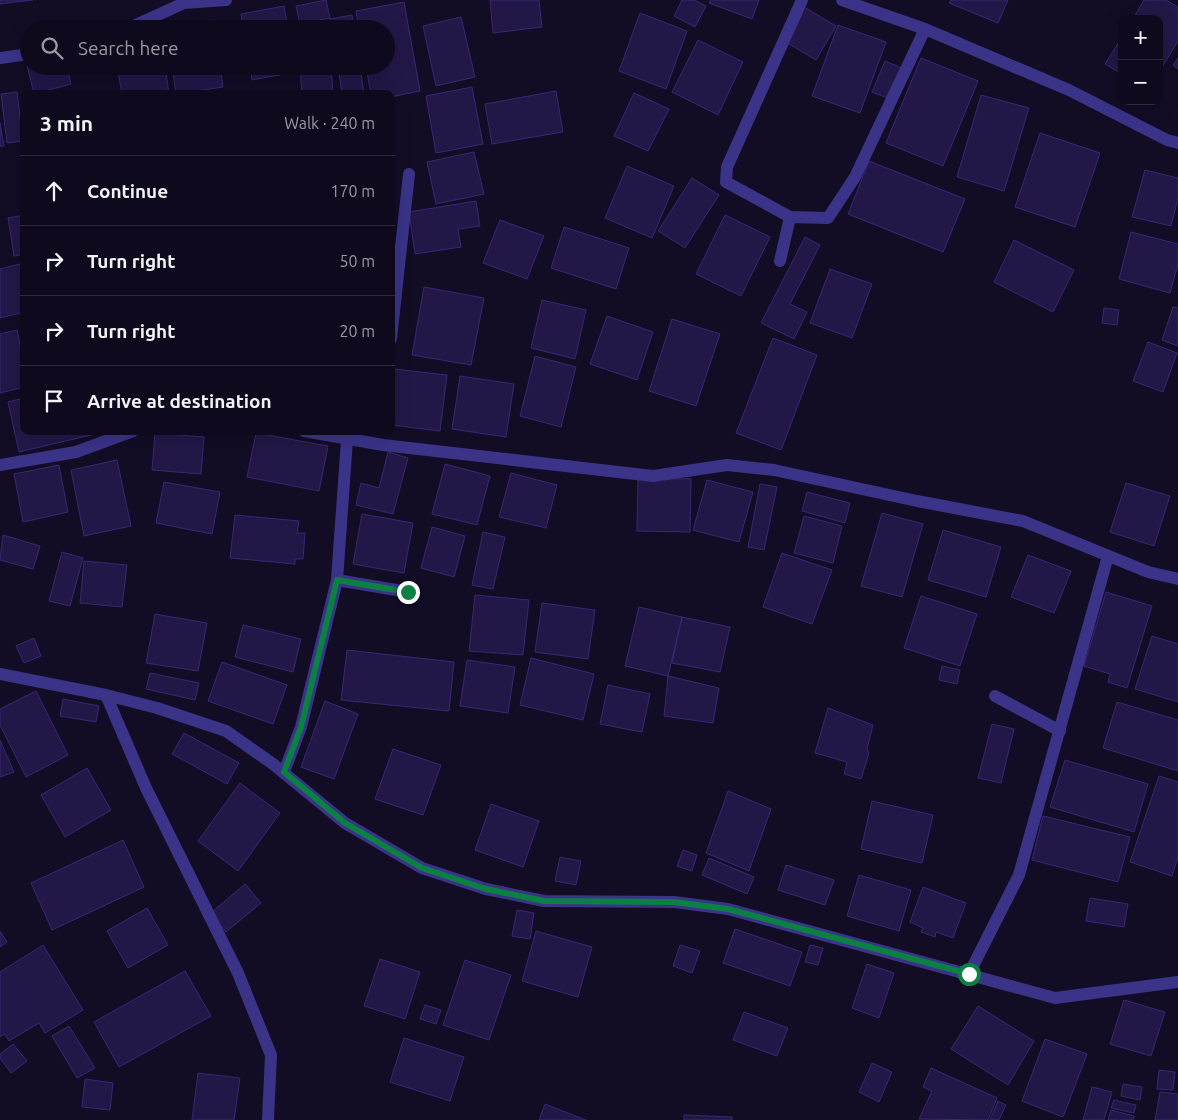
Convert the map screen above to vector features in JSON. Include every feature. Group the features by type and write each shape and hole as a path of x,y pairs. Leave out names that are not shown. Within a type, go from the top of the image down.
{"street":[{"path":"145,20 184,1 226,0"},
{"path":"802,0 727,167 726,182 790,217 828,218 856,177 925,29"},
{"path":"842,0 925,29 1069,90 1178,144"},
{"path":"0,58 20,55"},
{"path":"395,302 409,174"},
{"path":"780,261 790,217"},
{"path":"0,465 76,452 121,435"},
{"path":"323,435 384,445 653,476 727,465 774,470 917,501 1023,521 1148,572 1178,579"},
{"path":"384,435 384,445"},
{"path":"284,772 301,727 337,580 347,440"},
{"path":"969,974 1019,876 1108,556"},
{"path":"337,580 408,592"},
{"path":"0,674 106,695 158,708 226,731 284,772 345,823 422,868 486,889 544,901 674,902 728,909 1055,998 1178,982"},
{"path":"106,695 146,788 238,973 270,1055 268,1120"},
{"path":"995,696 1060,731"}],"building":[{"path":"0,0 33,0 0,4"},
{"path":"326,0 330,18 299,20 296,6"},
{"path":"490,0 539,0 542,27 493,33"},
{"path":"682,0 694,0 706,6 695,27 674,16"},
{"path":"711,0 759,0 752,19 709,3"},
{"path":"951,0 1008,0 998,23 949,3"},
{"path":"1144,0 1166,0 1178,7 1178,41 1163,65 1163,15 1135,15"},
{"path":"404,2 420,91 395,96 395,90 370,90 368,75 395,75 395,20 358,20 356,11"},
{"path":"284,6 286,20 242,20 241,14"},
{"path":"804,7 836,26 816,60 784,41"},
{"path":"640,13 687,31 666,89 619,71"},
{"path":"352,15 353,20 330,20"},
{"path":"461,17 475,77 436,86 423,26"},
{"path":"838,25 886,42 860,113 812,96"},
{"path":"698,40 743,62 718,115 672,92"},
{"path":"1118,43 1118,72 1105,64"},
{"path":"921,58 978,81 943,166 886,143"},
{"path":"1178,58 1178,69 1173,65"},
{"path":"885,61 902,68 890,99 872,92"},
{"path":"29,75 69,75 71,84 49,90 33,90"},
{"path":"119,75 166,75 168,90 121,90"},
{"path":"173,75 221,75 223,87 203,90 175,90"},
{"path":"251,75 279,75 252,80"},
{"path":"301,75 332,75 333,90 302,90"},
{"path":"339,75 361,75 363,90 341,90"},
{"path":"472,87 483,144 436,153 426,96"},
{"path":"556,91 563,132 492,144 485,104"},
{"path":"17,92 20,116 20,141 7,143 1,94"},
{"path":"634,93 669,109 648,151 614,136"},
{"path":"981,95 1029,108 1004,191 957,177"},
{"path":"0,123 4,146 0,146"},
{"path":"1040,133 1100,153 1075,227 1015,207"},
{"path":"474,152 484,194 436,204 427,162"},
{"path":"869,161 965,199 943,252 848,214"},
{"path":"627,166 674,186 652,238 605,218"},
{"path":"1145,170 1178,178 1178,198 1171,226 1132,217"},
{"path":"692,178 719,195 685,248 658,231"},
{"path":"476,201 480,226 458,229 461,247 415,254 409,212"},
{"path":"725,215 770,237 741,296 696,274"},
{"path":"20,216 20,255 14,256 8,218"},
{"path":"500,220 544,236 527,279 483,263"},
{"path":"564,227 629,248 616,289 551,268"},
{"path":"1131,232 1178,244 1178,264 1170,293 1119,279"},
{"path":"805,237 820,245 790,304 807,312 794,339 761,323"},
{"path":"1014,240 1074,270 1053,312 994,282"},
{"path":"20,264 20,313 0,318 0,269"},
{"path":"830,269 872,284 852,338 810,323"},
{"path":"424,287 484,298 471,365 412,355"},
{"path":"542,300 586,310 575,359 531,348"},
{"path":"1173,307 1178,308 1178,346 1162,340"},
{"path":"1104,308 1119,310 1117,325 1102,323"},
{"path":"607,316 653,332 637,380 590,364"},
{"path":"672,319 720,334 696,406 649,391"},
{"path":"17,330 20,345 20,388 0,393 0,334"},
{"path":"773,338 817,355 781,450 736,433"},
{"path":"1148,342 1177,353 1163,392 1133,381"},
{"path":"535,356 576,367 561,427 520,416"},
{"path":"395,369 447,375 440,431 395,425"},
{"path":"460,376 514,384 506,437 452,429"},
{"path":"20,399 20,435 91,435 19,452 8,402"},
{"path":"155,435 204,437 201,474 152,470"},
{"path":"256,435 267,435 328,446 319,491 247,477"},
{"path":"388,452 408,458 393,514 356,505 361,483 379,488"},
{"path":"117,460 131,526 84,536 71,470"},
{"path":"445,464 490,476 477,525 432,514"},
{"path":"59,465 68,512 23,522 14,474"},
{"path":"511,473 557,485 546,528 499,517"},
{"path":"638,478 691,479 690,532 637,531"},
{"path":"707,480 753,492 739,542 693,530"},
{"path":"164,482 220,492 212,534 156,523"},
{"path":"1126,483 1170,496 1154,546 1110,532"},
{"path":"760,484 777,487 764,550 748,547"},
{"path":"807,492 850,503 845,523 802,511"},
{"path":"882,513 923,524 902,597 861,586"},
{"path":"362,514 413,523 404,573 353,564"},
{"path":"235,515 299,521 297,533 305,533 303,559 295,559 295,564 230,558"},
{"path":"804,516 842,526 833,563 794,553"},
{"path":"432,527 465,536 454,577 421,568"},
{"path":"943,530 1001,547 986,597 928,580"},
{"path":"483,532 505,537 493,589 472,585"},
{"path":"3,535 40,546 33,569 0,560"},
{"path":"62,552 83,558 70,606 49,601"},
{"path":"782,553 832,570 812,624 763,607"},
{"path":"1028,555 1071,571 1054,613 1011,597"},
{"path":"84,561 127,565 122,607 80,603"},
{"path":"1106,592 1152,606 1127,688 1108,682 1110,674 1084,666"},
{"path":"475,595 529,600 523,655 469,651"},
{"path":"921,596 977,614 960,666 904,648"},
{"path":"542,603 595,610 588,659 535,652"},
{"path":"639,607 682,617 668,676 625,666"},
{"path":"155,614 207,623 198,671 146,663"},
{"path":"682,617 730,627 720,672 672,663"},
{"path":"243,625 301,639 293,672 235,657"},
{"path":"1152,636 1178,644 1178,702 1135,689"},
{"path":"34,638 41,656 24,663 16,646"},
{"path":"347,650 454,662 449,711 341,700"},
{"path":"531,658 594,674 583,720 520,705"},
{"path":"467,660 515,667 508,713 460,706"},
{"path":"222,662 287,685 273,724 208,701"},
{"path":"942,666 960,670 957,684 939,680"},
{"path":"150,673 199,683 195,700 146,689"},
{"path":"668,676 719,688 713,723 664,716"},
{"path":"608,685 650,694 642,732 600,724"},
{"path":"36,691 68,755 26,777 0,725 0,709"},
{"path":"63,699 99,706 96,722 60,716"},
{"path":"325,701 358,714 334,779 301,767"},
{"path":"1117,702 1178,720 1178,771 1103,748"},
{"path":"828,708 873,725 867,749 869,753 861,779 844,774 847,762 815,753"},
{"path":"992,724 1014,729 1001,783 978,778"},
{"path":"184,733 239,763 227,784 172,754"},
{"path":"0,740 14,772 0,777"},
{"path":"393,749 441,765 423,815 375,799"},
{"path":"1065,760 1148,784 1134,832 1050,807"},
{"path":"87,768 111,810 65,837 41,795"},
{"path":"1159,776 1178,782 1178,857 1172,876 1130,862"},
{"path":"240,783 280,813 238,871 198,841"},
{"path":"728,791 771,809 749,871 706,853"},
{"path":"872,801 933,815 922,863 861,849"},
{"path":"491,804 539,821 523,867 475,850"},
{"path":"1043,816 1130,837 1118,882 1032,860"},
{"path":"123,840 144,887 52,930 31,883"},
{"path":"683,850 697,855 692,871 677,866"},
{"path":"560,857 581,861 576,885 555,881"},
{"path":"709,858 754,877 747,894 702,875"},
{"path":"786,865 834,880 825,905 778,890"},
{"path":"859,875 911,890 899,931 847,916"},
{"path":"245,884 261,903 226,932 211,913"},
{"path":"923,887 966,903 953,938 936,932 935,937 921,932 923,928 910,922"},
{"path":"1090,898 1128,904 1124,927 1086,921"},
{"path":"147,908 168,945 128,968 107,931"},
{"path":"517,910 534,913 530,939 512,936"},
{"path":"735,929 802,952 790,986 723,963"},
{"path":"0,931 7,942 0,947"},
{"path":"536,931 592,947 578,997 522,981"},
{"path":"43,945 83,1010 45,1033 39,1023 9,1041 5,1034 0,1037 0,972"},
{"path":"680,945 700,951 692,973 673,966"},
{"path":"810,945 823,948 818,965 805,962"},
{"path":"380,959 420,972 405,1019 364,1006"},
{"path":"465,960 511,975 489,1040 443,1025"},
{"path":"867,964 894,973 879,1018 852,1008"},
{"path":"185,971 211,1016 119,1067 94,1022"},
{"path":"1124,1000 1165,1012 1151,1056 1110,1044"},
{"path":"425,1005 441,1010 436,1024 420,1019"},
{"path":"978,1006 1034,1041 1008,1085 951,1049"},
{"path":"744,1012 788,1028 777,1056 733,1040"},
{"path":"69,1026 95,1068 77,1078 52,1036"},
{"path":"404,1038 464,1057 450,1101 390,1082"},
{"path":"1045,1039 1087,1054 1063,1117 1022,1101"},
{"path":"13,1044 27,1061 11,1073 0,1058 0,1054"},
{"path":"872,1063 892,1072 879,1102 859,1092"},
{"path":"931,1068 997,1098 988,1120 919,1119 932,1091 923,1087"},
{"path":"1159,1070 1175,1072 1173,1090 1157,1089"},
{"path":"198,1073 240,1078 234,1120 192,1120"},
{"path":"85,1079 113,1083 110,1110 82,1107"},
{"path":"1123,1084 1142,1087 1140,1100 1121,1096"},
{"path":"1092,1087 1112,1092 1104,1120 1083,1120"},
{"path":"1160,1092 1178,1094 1178,1120 1155,1120"},
{"path":"1114,1100 1136,1105 1134,1113 1111,1108"},
{"path":"998,1101 1006,1105 999,1120 990,1120"},
{"path":"545,1104 586,1120 539,1120"},
{"path":"1111,1110 1134,1116 1133,1120 1108,1120"},
{"path":"684,1115 732,1117 732,1120 684,1120"}],"route":[{"path":"408,592 337,580 301,727 284,772 345,823 422,868 486,889 544,901 674,902 728,909 969,974"}]}
